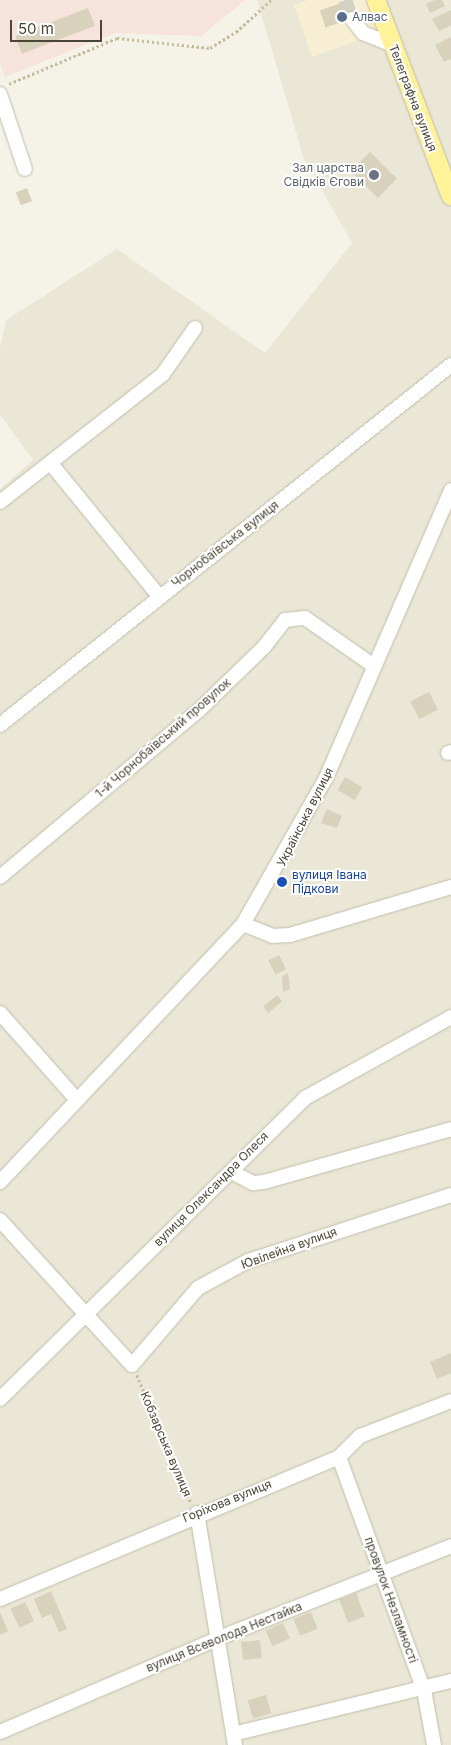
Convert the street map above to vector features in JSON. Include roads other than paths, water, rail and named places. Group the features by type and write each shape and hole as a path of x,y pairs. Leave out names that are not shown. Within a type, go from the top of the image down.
{"main road":[{"name":"Телеграфна вулиця","path":"376,0 451,196"}],"street":[{"path":"352,19 363,32 393,45"},
{"path":"0,94 25,169"},
{"path":"0,502 52,465 90,428 163,374 195,328"},
{"name":"Чорнобаївська вулиця","path":"0,724 158,595 451,365"},
{"path":"52,465 158,595"},
{"name":"Українська вулиця","path":"0,1182 76,1099 243,924 297,835 451,490"},
{"name":"1-й Чорнобаївський провулок","path":"0,877 198,711 264,647 285,620 305,618 374,666"},
{"path":"243,924 272,936 290,935 451,888"},
{"path":"0,1013 76,1099"},
{"name":"вулиця Олександра Олеся","path":"0,1399 83,1314 232,1172 305,1098 451,1018"},
{"path":"232,1172 253,1182 264,1182 451,1129"},
{"name":"Ювілейна вулиця","path":"83,1314 132,1365 198,1288 248,1261 451,1195"},
{"path":"0,1220 83,1314"},
{"name":"Горіхова вулиця","path":"0,1599 197,1513 339,1457 360,1436 451,1401"},
{"name":"провулок Незламності","path":"339,1457 424,1690 434,1745"},
{"path":"197,1513 219,1638 234,1740 451,1682"},
{"name":"вулиця Всеволода Нестайка","path":"0,1732 219,1638 451,1546"}],"tunnel":[{"path":"345,0 352,19"}],"place":[{"name":"Алвас","path":"342,17"},
{"name":"Зал царства Свідків Єгови","path":"374,175"},
{"name":"вулиця Івана Підкови","path":"282,882"}]}
